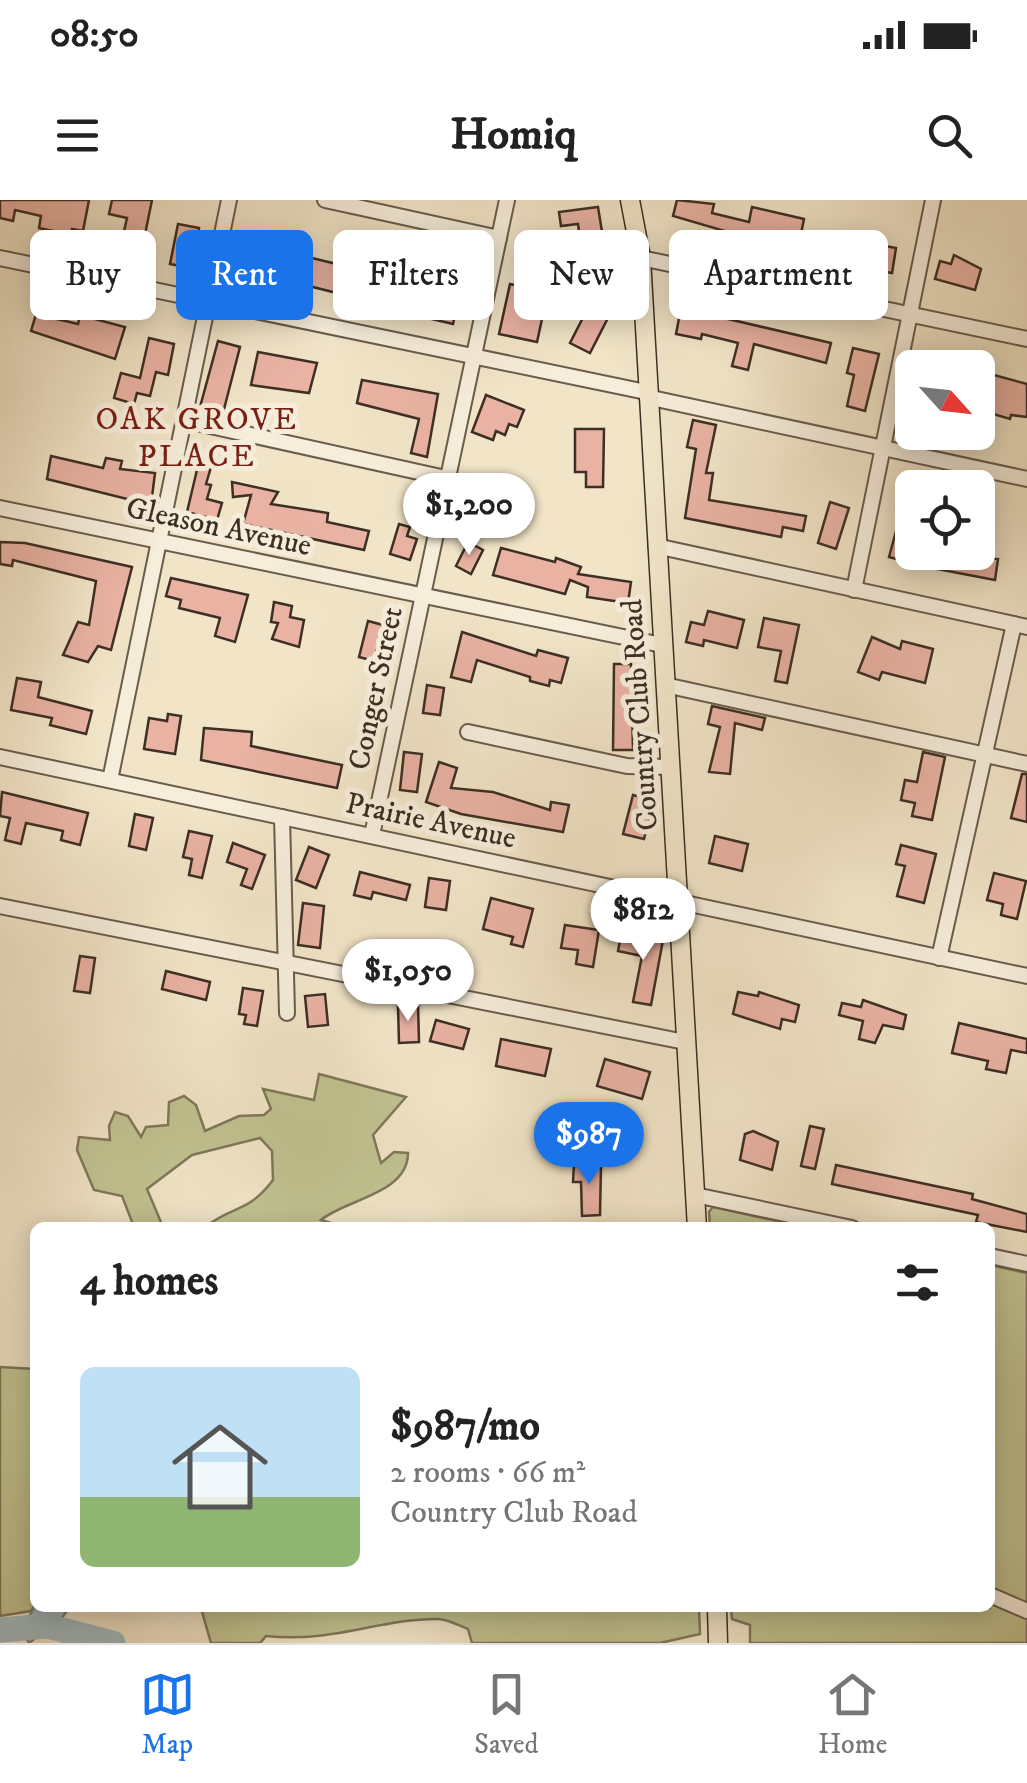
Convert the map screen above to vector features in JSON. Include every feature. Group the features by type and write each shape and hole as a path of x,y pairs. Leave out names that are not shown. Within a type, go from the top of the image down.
{"main road":[{"name":"Country Club Road","path":"630,200 636,230"},
{"name":"Country Club Road","path":"643,320 697,1222"},
{"path":"717,1612 718,1643"}],"street":[{"path":"223,230 229,200"},
{"path":"325,200 499,238"},
{"name":"Conger Street","path":"372,835 507,200"},
{"path":"854,590 886,449 933,200"},
{"path":"0,258 176,294"},
{"path":"649,260 1027,339"},
{"path":"110,780 204,320"},
{"path":"303,320 1027,480"},
{"path":"183,420 450,479"},
{"name":"Gleason Avenue","path":"0,508 662,645"},
{"path":"656,546 1020,626 939,958"},
{"path":"665,684 1027,764"},
{"path":"468,732 627,766 670,767"},
{"name":"Prairie Avenue","path":"0,757 1027,976"},
{"path":"282,817 287,1013"},
{"path":"0,906 685,1042"},
{"path":"695,1195 823,1222"},
{"path":"995,1257 1027,1264"},
{"path":"995,1597 1024,1607"}],"green space":[{"path":"319,1074 406,1097 373,1135 381,1163 394,1152 408,1153 405,1167 387,1187 321,1220 328,1222 213,1222 248,1204 273,1180 272,1151 260,1138 192,1155 147,1189 161,1222 132,1222 122,1196 94,1190 77,1150 79,1137 110,1140 109,1126 115,1112 128,1116 141,1137 146,1127 168,1125 169,1102 184,1096 196,1105 205,1131 239,1116 264,1115 271,1109 263,1089 314,1100"},
{"path":"713,1207 781,1222 710,1222"},
{"path":"995,1266 1027,1273 1027,1643 750,1643 750,1625 732,1619 731,1612 995,1612"},
{"path":"0,1367 30,1369 30,1611 0,1616"},
{"path":"202,1612 699,1612 700,1634 660,1643 472,1643 468,1629 438,1619 335,1634 266,1636 260,1643 211,1643"}],"water":[{"path":"32,1612 66,1612 29,1643 22,1631"}],"building":[{"path":"0,200 89,200 83,230 39,228 41,216 15,210 13,221 0,218"},
{"path":"112,200 152,200 146,230 124,230 127,218 109,214"},
{"path":"677,200 714,204 712,213 749,222 752,207 804,219 802,230 722,230 673,216"},
{"path":"598,207 602,230 579,230 578,224 561,226 559,212"},
{"path":"178,224 199,228 199,230 177,230"},
{"path":"176,234 176,265 170,264"},
{"path":"888,247 896,248 892,273 888,272"},
{"path":"954,255 981,269 975,290 935,279 940,261 951,264"},
{"path":"313,258 333,263 333,292 313,287"},
{"path":"510,284 514,285 514,320 542,320 537,342 499,334"},
{"path":"34,320 78,324 79,320 99,320 125,327 115,359 31,331"},
{"path":"582,320 607,320 590,353 570,343"},
{"path":"679,320 732,320 831,343 826,363 754,344 748,370 732,366 738,343 702,334 701,339 676,334"},
{"path":"149,338 174,344 168,375 156,372 150,396 137,393 134,404 114,398 121,373 140,378"},
{"path":"218,341 240,347 223,413 200,407"},
{"path":"853,348 879,354 865,411 847,406 854,375 847,373"},
{"path":"258,352 317,363 309,393 251,385"},
{"path":"995,375 1027,384 1027,417 1011,415 1010,419 995,415"},
{"path":"362,380 438,394 427,457 411,453 419,419 357,403"},
{"path":"486,395 524,410 517,427 509,424 505,435 496,431 493,440 472,432"},
{"path":"693,420 716,425 706,473 713,473 709,500 806,516 803,531 783,527 781,537 685,518 696,449 687,447"},
{"path":"575,429 604,429 603,487 586,487 586,472 575,472"},
{"path":"201,453 214,457 206,484 211,485 207,499 222,503 217,520 187,512"},
{"path":"51,456 103,468 106,458 122,461 120,469 155,473 151,505 47,479"},
{"path":"232,482 278,492 271,504 328,513 327,522 369,531 364,550 243,524 251,495 233,497"},
{"path":"830,502 849,508 836,549 818,543"},
{"path":"399,524 410,527 407,536 417,539 410,560 390,554"},
{"path":"895,535 895,559 889,557"},
{"path":"0,542 25,543 132,567 111,650 98,646 88,662 63,655 78,622 89,625 96,581 13,560 12,566 0,564"},
{"path":"468,542 483,550 471,574 456,566"},
{"path":"501,548 555,562 556,558 581,567 578,574 631,582 628,603 587,597 588,587 570,580 565,594 493,575"},
{"path":"998,559 995,580 942,570 995,570"},
{"path":"171,578 248,595 235,642 215,636 220,618 179,608 181,600 166,596"},
{"path":"274,602 292,606 290,617 304,620 299,647 272,639 278,623 271,622"},
{"path":"708,611 744,620 737,648 704,640 703,646 686,642 691,622 704,625"},
{"path":"764,618 799,625 787,683 775,681 781,651 758,647"},
{"path":"368,621 383,625 374,661 359,657"},
{"path":"462,632 536,656 538,650 568,658 561,683 550,680 549,686 530,681 530,677 477,660 471,682 451,677"},
{"path":"872,637 900,649 902,641 933,649 925,683 882,672 879,680 858,672"},
{"path":"614,664 631,664 633,750 613,750"},
{"path":"17,678 41,682 38,697 92,711 86,734 50,725 52,718 11,710"},
{"path":"427,685 444,688 440,715 423,713"},
{"path":"712,706 765,718 762,730 735,723 730,774 709,772 720,727 708,724"},
{"path":"168,714 181,716 175,754 144,749 149,718 167,721"},
{"path":"204,728 252,732 251,746 342,765 337,788 201,760"},
{"path":"404,752 422,754 417,792 400,790"},
{"path":"923,752 945,757 932,820 912,816 915,803 901,800 905,780 917,782"},
{"path":"439,762 457,768 451,788 493,792 550,810 551,802 569,805 563,832 461,814 426,802"},
{"path":"1022,774 1027,774 1027,822 1011,818"},
{"path":"2,792 88,813 80,845 61,840 63,831 26,823 21,844 5,840 10,818 0,816"},
{"path":"633,795 654,800 644,839 623,834"},
{"path":"135,814 153,818 146,850 129,846"},
{"path":"189,831 212,836 202,878 189,875 192,859 183,857"},
{"path":"715,836 748,844 742,871 709,863"},
{"path":"233,843 265,855 252,889 241,885 247,869 227,862"},
{"path":"901,845 936,854 924,903 897,896 905,866 896,864"},
{"path":"309,847 329,855 316,888 296,880"},
{"path":"360,872 410,885 406,900 373,892 371,899 354,895"},
{"path":"994,873 1026,881 1017,919 1001,915 1003,904 987,900"},
{"path":"429,878 450,881 446,910 425,907"},
{"path":"491,898 533,909 523,947 511,944 513,937 483,929"},
{"path":"303,903 324,906 320,948 298,945"},
{"path":"565,925 599,930 593,967 576,964 578,950 561,948"},
{"path":"622,930 663,940 651,1005 633,1002 642,956 618,951"},
{"path":"80,956 95,958 90,993 74,991"},
{"path":"166,971 210,982 206,1000 162,989"},
{"path":"243,988 263,991 257,1026 244,1024 246,1015 239,1014"},
{"path":"738,992 758,996 759,992 799,1005 795,1022 782,1019 780,1029 733,1014"},
{"path":"325,994 328,1025 308,1027 305,996"},
{"path":"863,1000 906,1015 903,1029 883,1025 875,1043 859,1039 863,1021 839,1015 842,1003 861,1007"},
{"path":"418,1005 419,1042 399,1043 398,1006"},
{"path":"436,1020 469,1029 463,1049 430,1041"},
{"path":"959,1023 1027,1039 1027,1053 1011,1050 1006,1073 986,1069 988,1061 952,1053"},
{"path":"501,1039 551,1049 545,1076 496,1066"},
{"path":"605,1059 650,1072 642,1099 597,1086"},
{"path":"810,1126 824,1129 815,1169 801,1166"},
{"path":"753,1131 778,1142 772,1170 740,1160 745,1134"},
{"path":"574,1164 601,1164 600,1215 582,1216 581,1182 573,1182"},
{"path":"836,1165 973,1194 972,1199 1027,1214 1027,1232 995,1226 995,1222 976,1222 978,1215 832,1184"}],"waterway":[{"path":"0,1630 47,1626 113,1643"}],"district":[{"name":"OAK GROVE PLACE","path":"197,436"}]}
